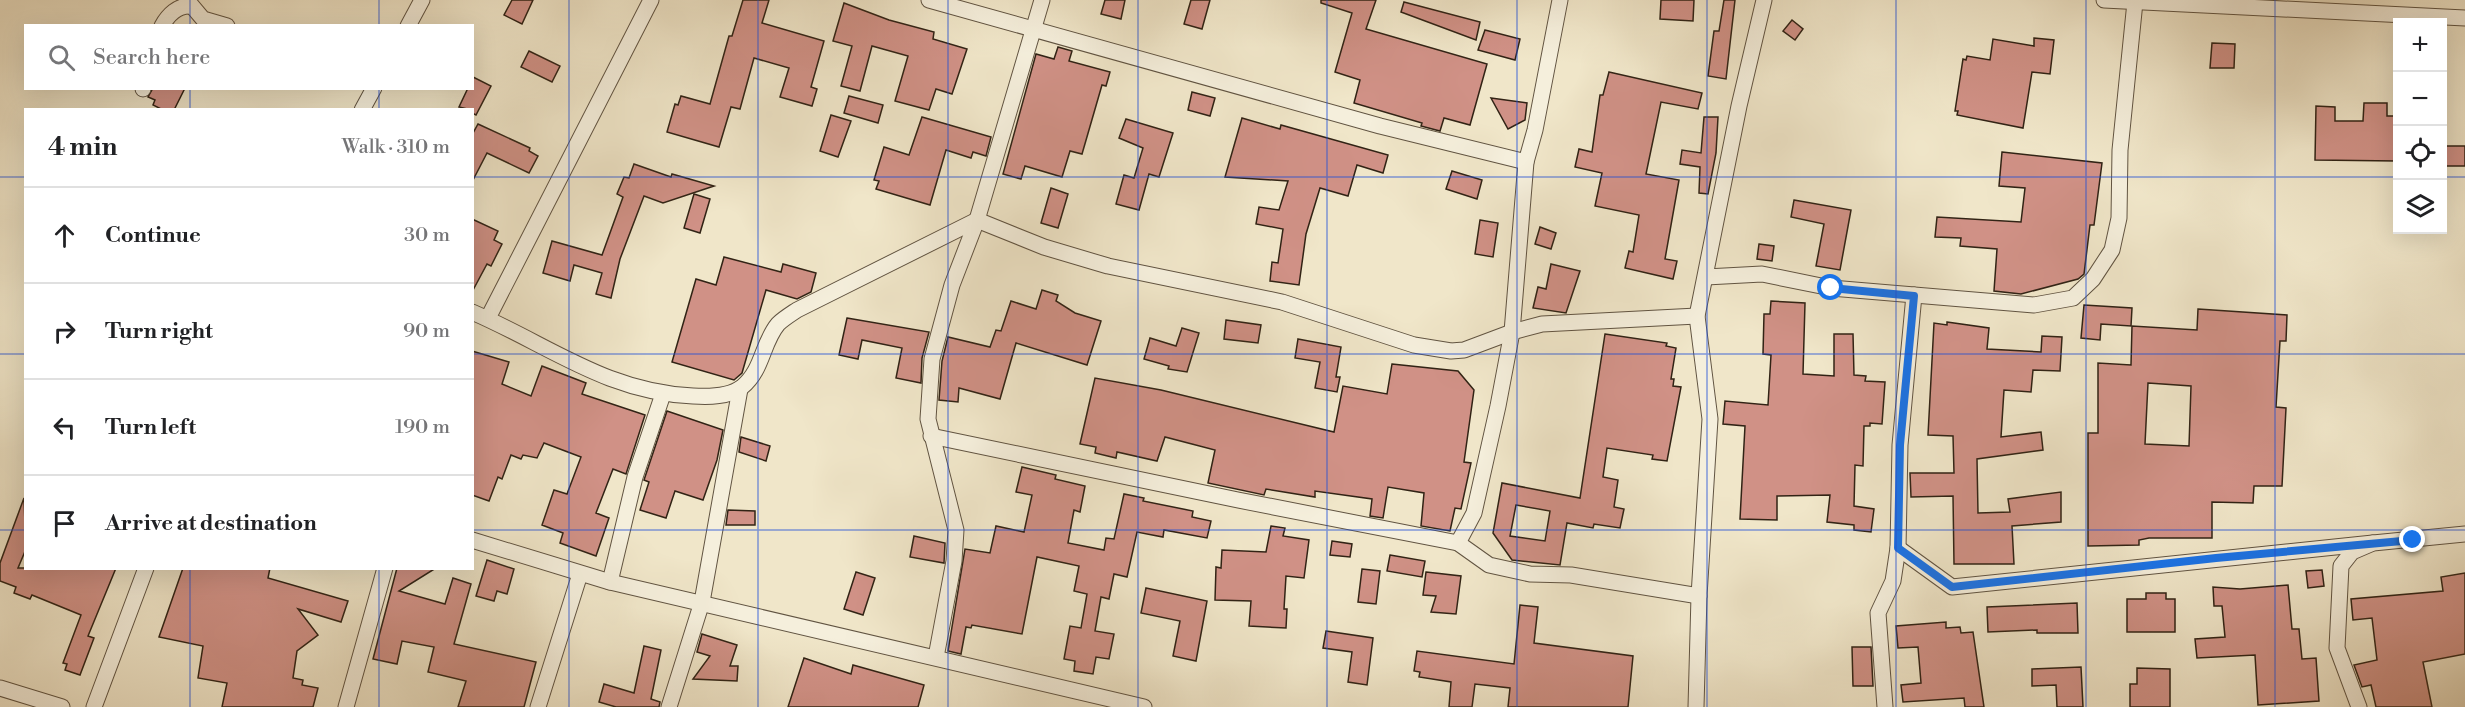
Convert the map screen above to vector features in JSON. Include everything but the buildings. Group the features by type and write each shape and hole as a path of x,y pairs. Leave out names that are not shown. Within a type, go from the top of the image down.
{"street":[{"path":"409,24 422,0"},
{"path":"488,318 651,0"},
{"path":"929,0 1358,119 1526,162"},
{"path":"936,657 954,561 956,531 931,436 927,400 932,359 952,285 977,220 1042,0"},
{"path":"1458,543 1474,513 1512,332 1526,162 1535,130 1560,0"},
{"path":"1696,707 1699,596 1710,419 1697,316 1739,106 1764,0"},
{"path":"2104,0 2164,1 2465,18"},
{"path":"1706,277 1762,274 1831,288 2034,305 2073,298 2093,279 2112,250 2119,218 2120,150 2135,2"},
{"path":"163,24 167,17 189,3 203,19 220,24"},
{"path":"363,108 373,90"},
{"path":"474,313 550,352 620,384 663,394 713,397 740,389 755,375 778,324 796,310 977,220 1044,247 1108,266 1282,302 1414,345 1451,351 1464,350 1512,332 1542,324 1697,316"},
{"path":"1885,707 1878,613 1893,581 1898,548 1900,445 1914,296"},
{"path":"669,707 702,602 740,389"},
{"path":"610,582 635,477 663,394"},
{"path":"931,436 1458,543 1490,565 1530,574 1571,575 1699,596"},
{"path":"1898,548 1952,587 2465,534"},
{"path":"474,541 610,582 1144,707"},
{"path":"2359,707 2337,648 2341,566 2352,552 2373,543"},
{"path":"94,707 145,570"},
{"path":"346,707 384,570"},
{"path":"538,707 580,574"},
{"path":"0,688 62,707"}],"route":[{"path":"1831,288 1914,296 1900,445 1898,548 1952,587 2216,558 2413,540"}]}
